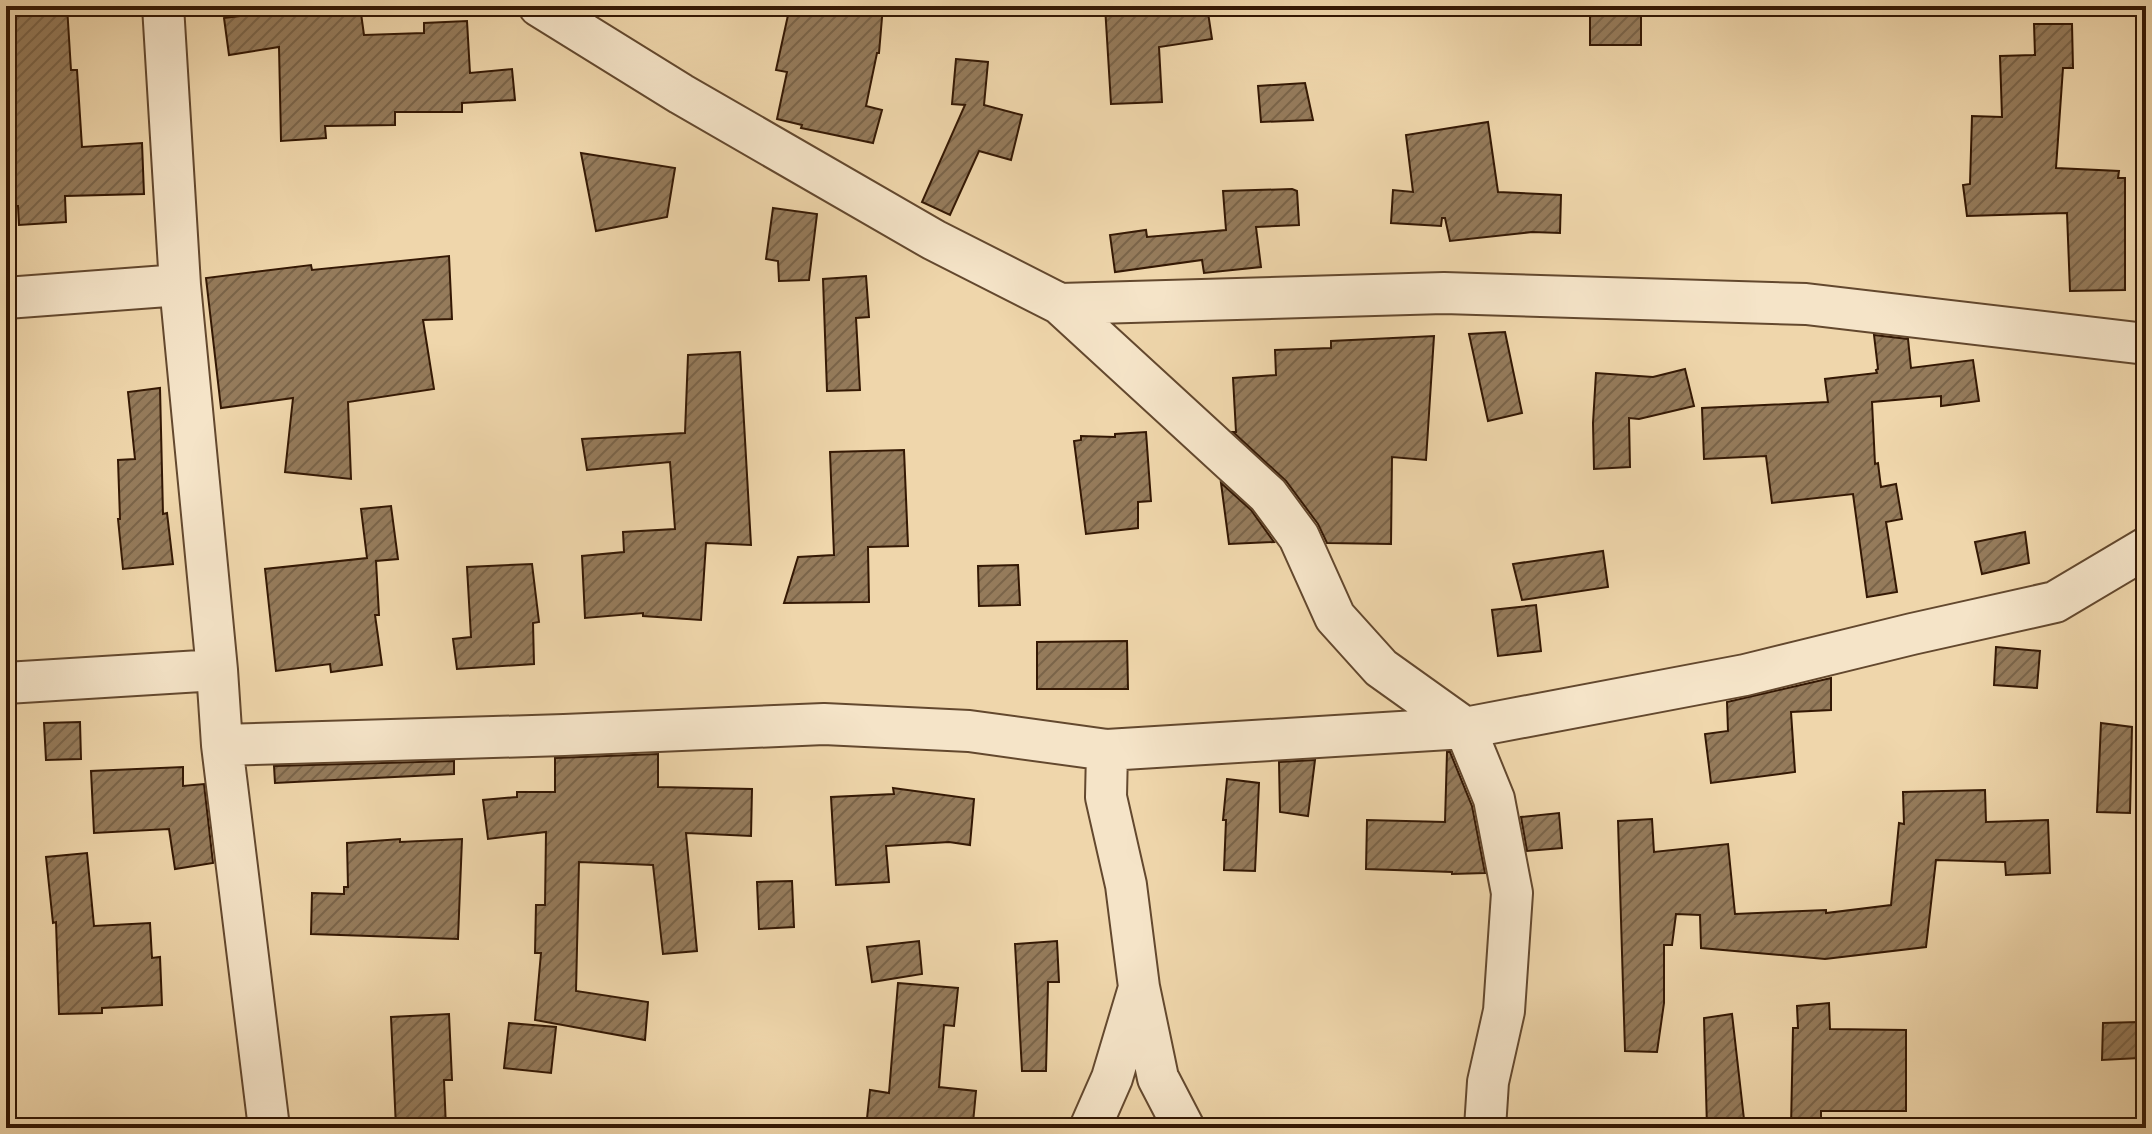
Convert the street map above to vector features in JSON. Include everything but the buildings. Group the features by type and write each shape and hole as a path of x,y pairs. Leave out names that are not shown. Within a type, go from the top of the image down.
{"street":[{"path":"163,6 180,285 222,745 269,1128"},
{"path":"540,6 552,6"},
{"path":"540,6 681,94 934,240 1060,304 1268,495 1299,537 1335,617 1381,668 1465,728 1494,799 1512,893 1504,1011 1488,1082 1485,1128"},
{"path":"6,298 180,285"},
{"path":"1060,304 1444,293 1806,304 2146,344"},
{"path":"222,745 824,724 969,731 1107,750 1465,728 1745,675 2055,602 2146,548"},
{"path":"6,683 217,670"},
{"path":"1107,750 1106,797 1126,885 1139,987 1158,1078 1184,1128"},
{"path":"1090,1128 1112,1078 1139,987"}]}
